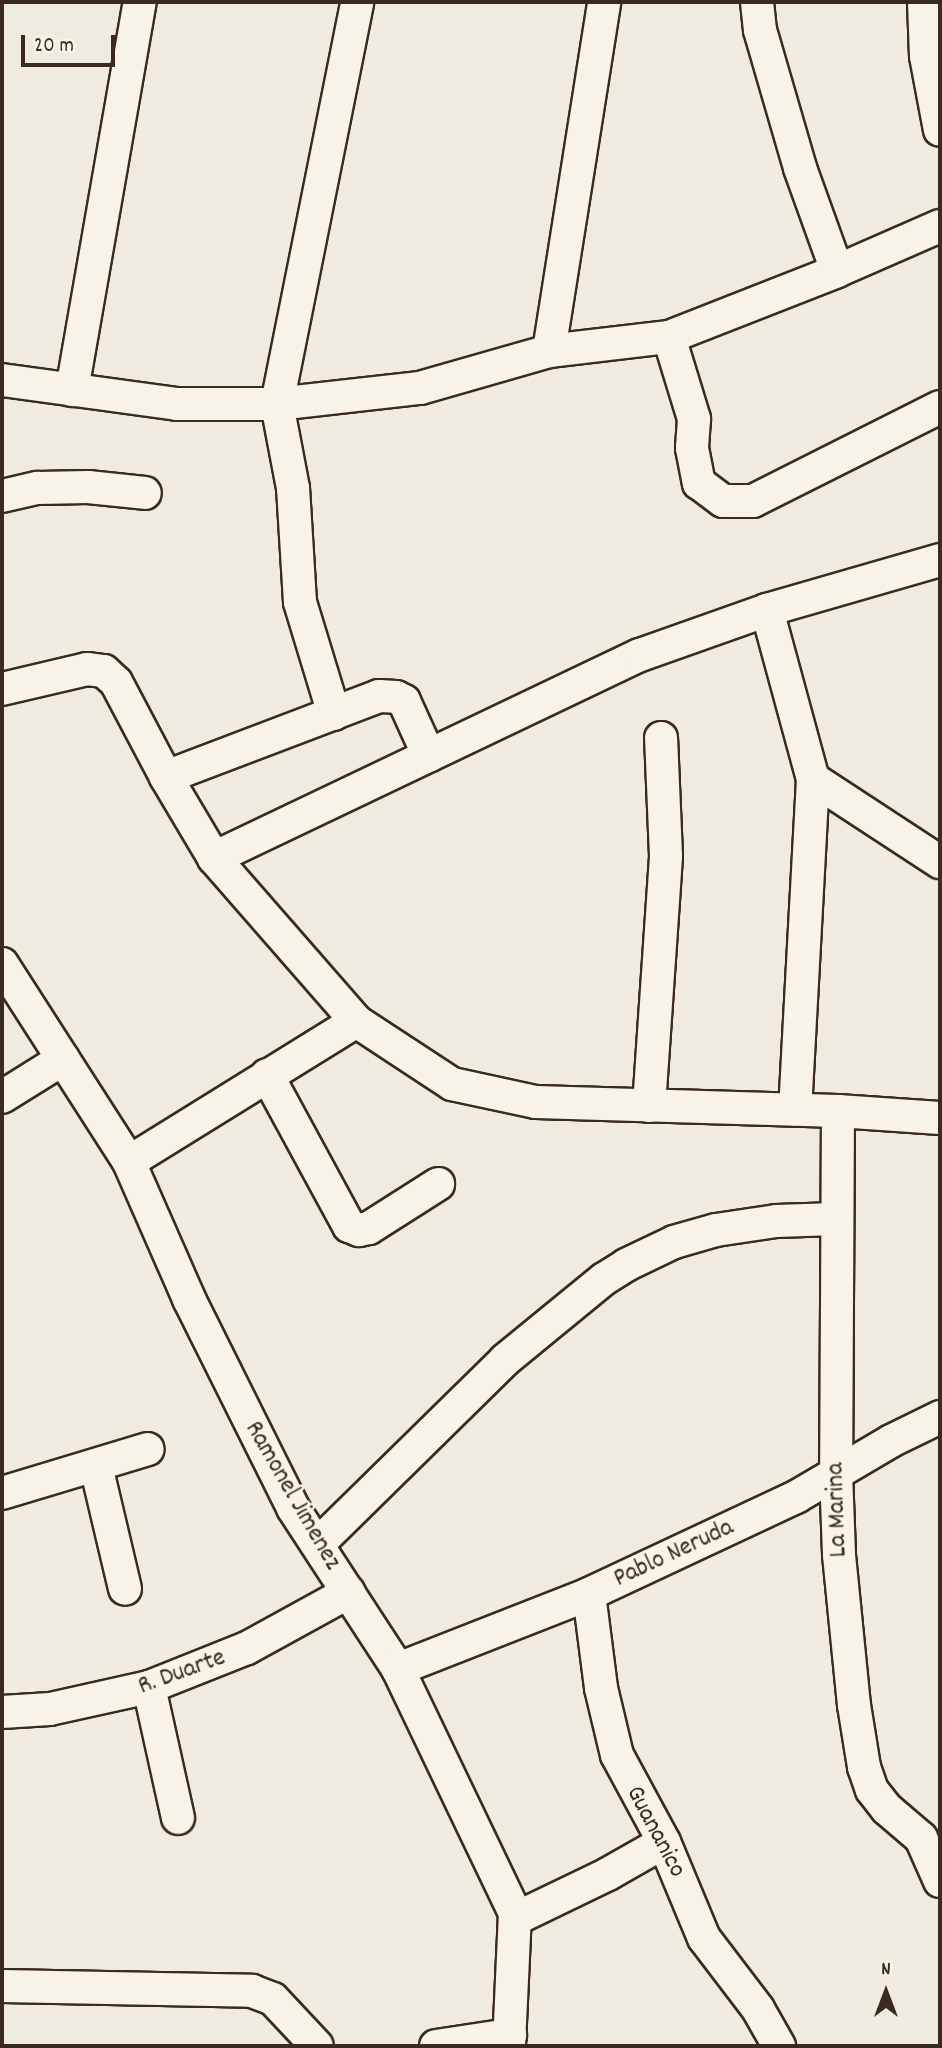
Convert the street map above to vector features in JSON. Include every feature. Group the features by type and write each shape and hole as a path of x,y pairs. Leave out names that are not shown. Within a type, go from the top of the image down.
{"street":[{"path":"72,390 141,2"},
{"path":"334,714 300,602 293,488 277,404 357,2"},
{"path":"548,351 604,2"},
{"path":"757,2 760,30 800,168 837,271"},
{"path":"924,2 926,56 940,130"},
{"path":"2,380 177,404 277,404 420,388 548,351 669,337 837,271 940,226"},
{"path":"669,337 694,419 692,448 699,483 723,501 753,501 940,407"},
{"path":"2,496 38,488 88,487 145,493"},
{"path":"214,858 640,655 767,610 940,560"},
{"path":"767,610 813,779 795,1110"},
{"path":"2,689 87,669 104,671 116,682 166,777 214,858 356,1021 452,1084 536,1102 838,1111 940,1118"},
{"path":"166,777 379,696 396,697 404,701 429,756"},
{"path":"649,1106 666,856 661,738"},
{"path":"813,779 940,862"},
{"name":"Ramonel Jimenez","path":"2,964 129,1162 239,1403 293,1508 398,1669 517,1917 509,2041"},
{"path":"129,1162 356,1021"},
{"path":"2,1097 63,1059"},
{"path":"267,1076 349,1226 359,1230 369,1228 438,1184"},
{"name":"La Marina","path":"838,1111 836,1472 839,1555 864,1767 872,1790 887,1809 920,1838 940,1881"},
{"path":"318,1544 505,1360 604,1279 662,1247 693,1236 776,1221 836,1219"},
{"name":"Pablo Neruda","path":"398,1669 589,1594 796,1497 836,1472 940,1417"},
{"path":"2,1493 148,1449"},
{"path":"96,1465 125,1589"},
{"name":"R. Duarte","path":"2,1712 50,1709 149,1687 247,1648 349,1592"},
{"name":"Guananico","path":"589,1594 601,1688 617,1755 664,1842 708,1944 753,2002 779,2046"},
{"path":"149,1687 178,1818"},
{"path":"517,1917 608,1874 664,1842"},
{"path":"2,1986 251,1992 273,1999 317,2046"},
{"path":"436,2046 509,2041"}]}
